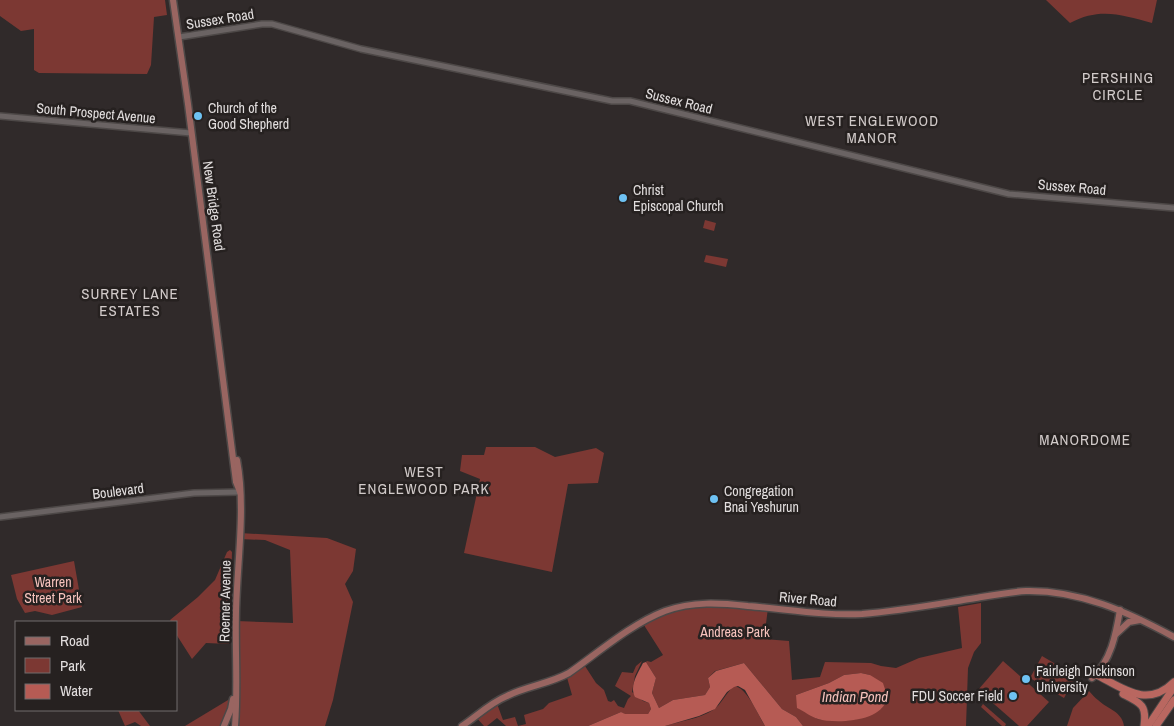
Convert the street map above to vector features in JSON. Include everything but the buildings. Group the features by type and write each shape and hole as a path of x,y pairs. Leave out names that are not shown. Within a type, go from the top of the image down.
{"highway":[{"path":"1093,676 1139,696 1156,694 1174,682"},
{"path":"1093,676 1138,702 1146,714 1144,726"},
{"path":"1148,726 1174,688"},
{"path":"1156,726 1174,700"},
{"path":"1161,726 1174,700"}],"main road":[{"name":"New Bridge Road","path":"173,0 236,482 240,492 240,512"},
{"name":"Roemer Avenue","path":"234,726 240,512"},
{"name":"River Road","path":"462,726 499,699 555,680 569,673 647,620 670,610 691,605 719,603 854,615 1027,591 1094,601 1120,610 1174,638"},
{"path":"1093,676 1112,646 1120,610"},
{"path":"1116,634 1129,622 1141,620"},
{"name":"Roemer Avenue","path":"224,726 231,709 236,671"}],"street":[{"name":"Sussex Road","path":"179,37 272,24 361,49 612,101 630,101 1010,194 1174,208"},
{"name":"South Prospect Avenue","path":"0,116 191,133"},
{"name":"Boulevard","path":"0,517 194,492 240,492"}],"green space":[{"path":"0,0 165,0 167,15 154,17 151,65 147,74 39,73 34,70 34,29 21,31 0,16"},
{"path":"1046,0 1157,0 1152,23 1121,15 1101,14 1091,15 1070,23"},
{"path":"705,220 716,223 714,231 703,228"},
{"path":"706,255 728,259 726,267 704,262"},
{"path":"486,447 535,447 555,457 596,448 604,453 598,483 568,484 552,572 464,553 480,479 460,471 462,455 484,455"},
{"path":"240,533 327,538 356,549 353,571 345,584 353,602 333,700 325,726 235,726 236,621 293,623 290,550 265,540 239,539"},
{"path":"230,550 232,552 229,644 206,643 192,659 178,637 178,621 170,620 215,580 227,552"},
{"name":"Warren Street Park","path":"74,561 82,607 52,615 35,611 25,613 17,599 11,575"},
{"name":"Andreas Park","path":"981,603 981,643 974,652 968,668 966,726 803,726 796,717 782,709 744,663 715,671 708,678 710,687 705,695 673,700 659,708 652,693 656,678 646,662 651,662 663,655 642,622 691,605 768,608 764,639 789,641 792,680 820,677 825,662 871,663 896,668 919,658 962,648 958,607","holes":["861,673 870,675 882,708 866,716 843,721 817,719 796,695 829,683 844,675"]},
{"path":"1042,656 1076,676 1064,698 1030,678"},
{"path":"642,661 635,676 632,692 643,701 649,703 651,709 648,714 624,714 621,712 588,726 518,726 526,724 524,715 543,709 549,703 572,695 566,674 583,663 596,683 604,690 608,701 614,700 618,706 624,708 631,696 615,686 622,672 633,673 636,666"},
{"name":"FDU Soccer Field","path":"1003,661 1049,702 1027,726 1019,726 978,690"},
{"path":"734,686 748,696 765,726 665,726 708,713 719,705"},
{"path":"1089,691 1120,717 1124,726 1067,726 1073,708"},
{"path":"233,697 224,726 185,726"},
{"path":"496,701 503,720 515,717 518,726 506,726 497,718 487,726 484,726 475,716"},
{"path":"983,704 1006,724 1005,726 1002,726 981,707"},
{"path":"118,711 139,711 150,726 141,726 135,722 125,726"}],"water":[{"path":"646,662 656,678 652,693 659,708 673,700 705,695 710,687 708,678 716,671 744,663 782,709 796,717 803,726 765,726 745,690 738,686 727,692 715,709 665,726 588,726 621,712 625,714 648,714 651,709 649,703 635,697 633,693 637,675 643,663"},
{"name":"Indian Pond","path":"861,673 870,675 883,683 887,698 884,706 868,717 847,721 826,721 813,717 797,708 796,695 829,683 844,675"}],"place":[{"name":"Church of the Good Shepherd","path":"198,116"},
{"name":"Christ Episcopal Church","path":"623,198"},
{"name":"Congregation Bnai Yeshurun","path":"714,499"},
{"name":"Fairleigh Dickinson University","path":"1026,679"},
{"name":"FDU Soccer Field","path":"1013,696"}],"district":[{"name":"PERSHING CIRCLE","path":"1118,86"},
{"name":"WEST ENGLEWOOD MANOR","path":"872,128"},
{"name":"SURREY LANE ESTATES","path":"130,302"},
{"name":"MANORDOME","path":"1085,439"},
{"name":"WEST ENGLEWOOD PARK","path":"424,480"}]}
